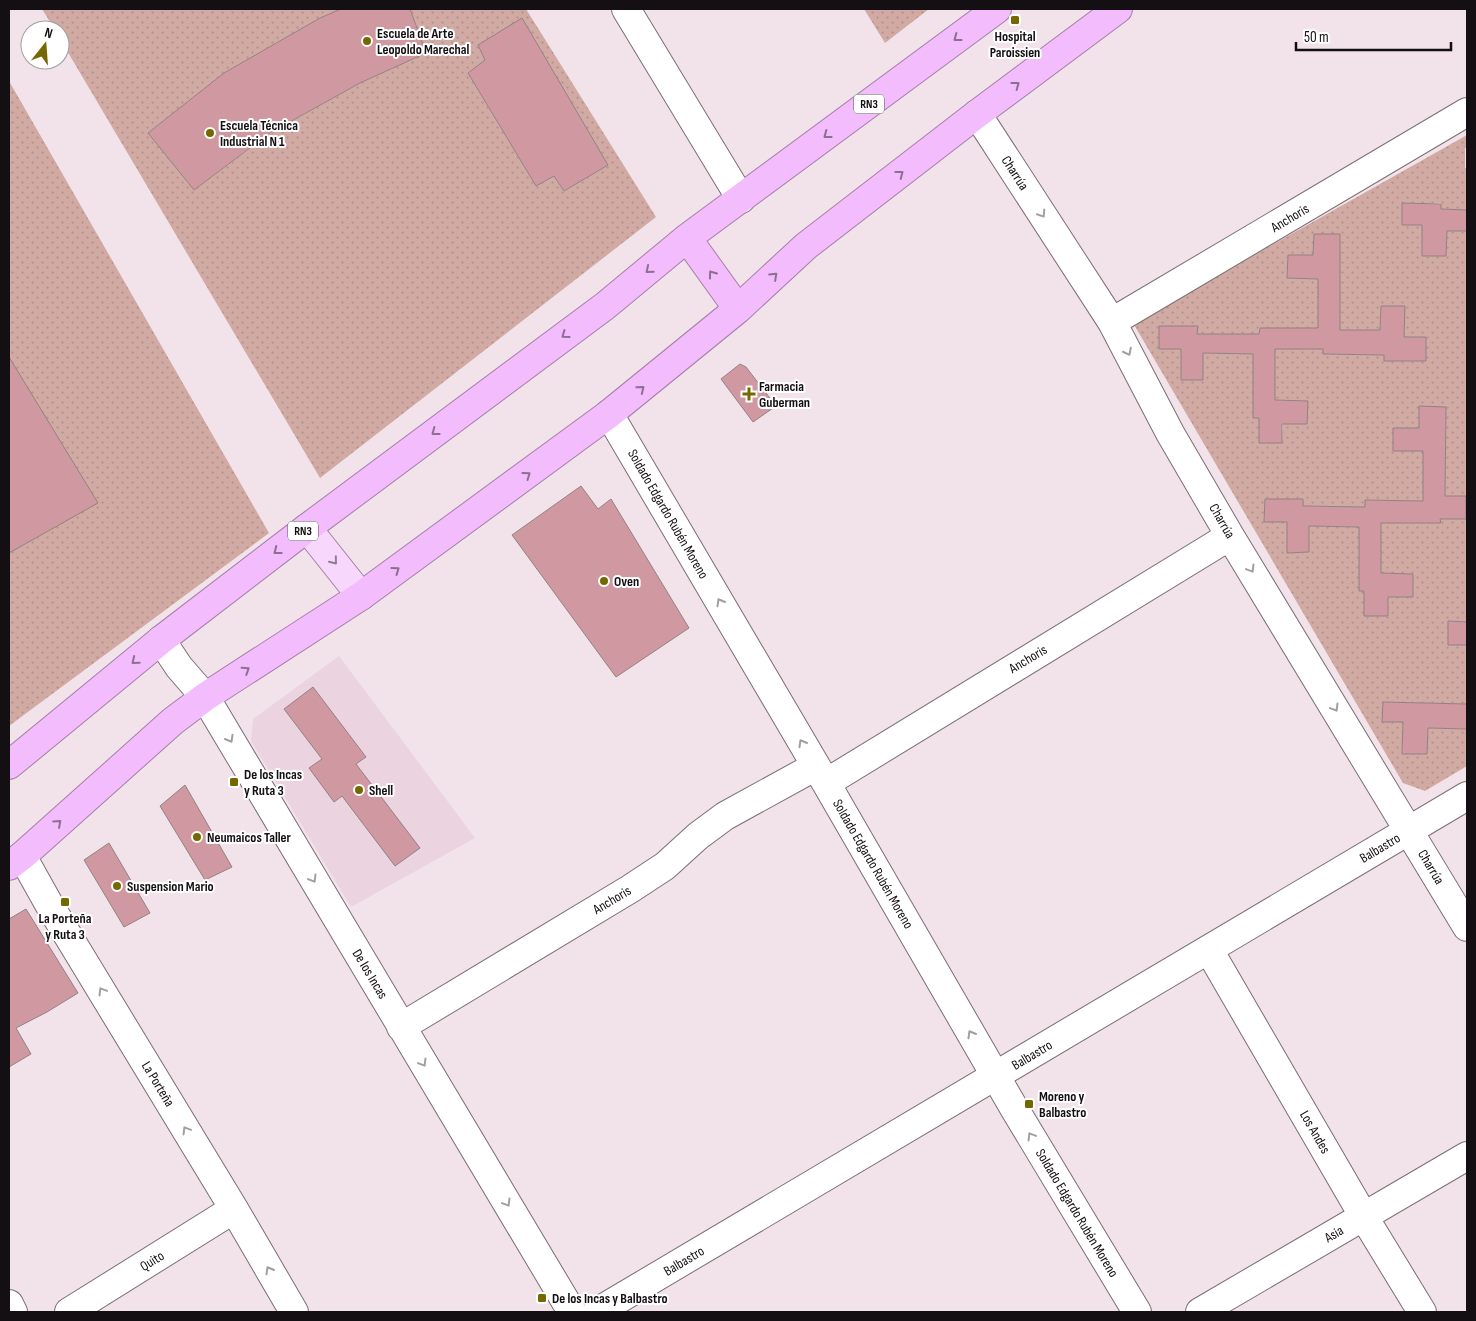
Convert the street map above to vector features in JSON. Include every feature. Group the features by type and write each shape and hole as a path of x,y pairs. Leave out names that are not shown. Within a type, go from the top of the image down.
{"highway":[{"name":"RN3","path":"9,765 161,640 307,528 605,306 686,238 996,9"},
{"path":"15,861 173,721 206,697 361,596 609,414 738,309 806,246 977,114 1118,9"},
{"path":"686,238 738,309"}],"main road":[{"path":"307,528 361,596"}],"street":[{"path":"626,9 741,199"},
{"name":"Anchoris","path":"1112,322 1467,112"},
{"name":"Charrúa","path":"977,114 1112,322 1170,433 1230,536 1467,927"},
{"name":"Soldado Edgardo Rubén Moreno","path":"609,414 821,774 996,1077 1137,1312"},
{"name":"Anchoris","path":"401,1027 630,890 665,866 698,836 725,816 821,774 1230,536"},
{"name":"De los Incas","path":"161,640 179,667 206,697 572,1312"},
{"name":"Balbastro","path":"596,1312 996,1077 1467,796"},
{"name":"La Porteña","path":"15,861 50,906 234,1209 294,1312"},
{"name":"Los Andes","path":"1209,950 1364,1217 1422,1312"},
{"name":"Asia","path":"1200,1312 1467,1156"},
{"name":"Quito","path":"69,1312 234,1209"},
{"path":"9,1304 13,1312"}],"shaded area":[{"path":"42,9 341,9 320,18 224,73 148,133 194,190 271,133 360,83 426,53 410,9 526,9 656,217 320,478 70,56 70,20 49,20","holes":["522,19 608,165 564,191 554,176 536,186 468,73 485,60"]},
{"path":"864,9 929,9 885,43"},
{"path":"9,81 269,533 9,726"},
{"path":"1467,135 1465,168 1467,168 1467,210 1441,209 1441,203 1402,203 1402,225 1422,225 1422,256 1446,256 1447,231 1467,231 1467,622 1448,621 1448,644 1467,645 1467,704 1383,702 1383,722 1403,722 1402,754 1427,754 1428,728 1467,729 1467,766 1425,791 1403,783 1133,323","holes":["1314,234 1340,234 1340,330 1380,330 1381,306 1404,306 1404,337 1426,337 1426,361 1385,361 1384,355 1323,354 1323,349 1275,349 1275,400 1307,401 1307,423 1283,424 1282,443 1259,443 1259,418 1253,418 1253,354 1203,353 1203,380 1181,380 1181,349 1159,349 1159,326 1197,326 1197,334 1259,334 1260,328 1321,328 1318,324 1318,279 1287,278 1288,255 1313,255","1420,407 1446,407 1445,496 1466,496 1466,519 1440,519 1440,523 1381,523 1381,573 1413,574 1413,596 1388,597 1388,616 1365,616 1365,591 1359,591 1359,527 1309,526 1309,552 1287,553 1287,522 1264,522 1265,499 1303,499 1303,506 1365,507 1365,500 1426,501 1423,451 1393,451 1393,428 1419,428"]},
{"name":"Shell","path":"339,656 475,838 351,907 251,741 253,719"}],"building":[{"path":"341,9 410,9 426,53 360,83 270,133 194,190 148,133 224,73 320,18"},
{"name":"Escuela de Arte Leopoldo Marechal","path":"522,18 608,165 564,191 554,176 536,186 468,73 485,60 478,45"},
{"path":"1402,203 1441,204 1441,209 1467,210 1467,231 1447,231 1446,256 1422,256 1422,225 1402,225"},
{"path":"1314,234 1340,234 1340,330 1380,330 1381,306 1405,306 1404,337 1426,337 1426,361 1384,361 1384,355 1323,354 1323,349 1275,349 1275,400 1308,401 1307,424 1282,424 1282,443 1259,443 1259,418 1253,418 1253,354 1203,353 1203,380 1181,380 1181,349 1159,349 1159,326 1198,326 1197,334 1259,334 1260,328 1318,328 1318,279 1287,278 1288,255 1313,255"},
{"path":"9,357 98,503 9,553"},
{"name":"Farmacia Guberman","path":"740,364 746,367 776,406 753,422 721,379"},
{"path":"1419,406 1446,407 1445,496 1466,496 1466,519 1440,519 1441,523 1381,523 1381,573 1413,574 1413,597 1388,597 1388,616 1364,616 1364,591 1359,591 1359,527 1309,526 1309,552 1287,553 1287,522 1264,522 1265,499 1303,499 1303,506 1365,507 1365,500 1423,501 1423,451 1393,451 1393,428 1419,428"},
{"name":"Oven","path":"581,486 598,509 611,499 689,628 616,677 512,535"},
{"path":"1448,621 1467,622 1467,645 1448,645"},
{"path":"313,687 366,757 356,764 420,848 395,866 342,796 334,802 309,768 322,759 284,709"},
{"path":"1383,702 1467,704 1467,729 1428,728 1427,754 1402,754 1403,722 1382,722"},
{"name":"Neumaicos Taller","path":"185,785 232,867 205,880 160,806"},
{"name":"Suspension Mario","path":"109,843 150,913 124,927 84,860"},
{"path":"26,909 78,993 16,1028 31,1054 9,1067 9,919"}],"place":[{"name":"Hospital Paroissien","path":"1015,20"},
{"name":"Escuela de Arte Leopoldo Marechal","path":"367,41"},
{"name":"Escuela Técnica Industrial N 1","path":"210,133"},
{"name":"Farmacia Guberman","path":"749,394"},
{"name":"Oven","path":"604,581"},
{"name":"De los Incas y Ruta 3","path":"234,782"},
{"name":"Shell","path":"359,790"},
{"name":"Neumaicos Taller","path":"197,837"},
{"name":"Suspension Mario","path":"117,886"},
{"name":"La Porteña y Ruta 3","path":"65,902"},
{"name":"Moreno y Balbastro","path":"1029,1104"},
{"name":"De los Incas y Balbastro","path":"542,1298"}]}
